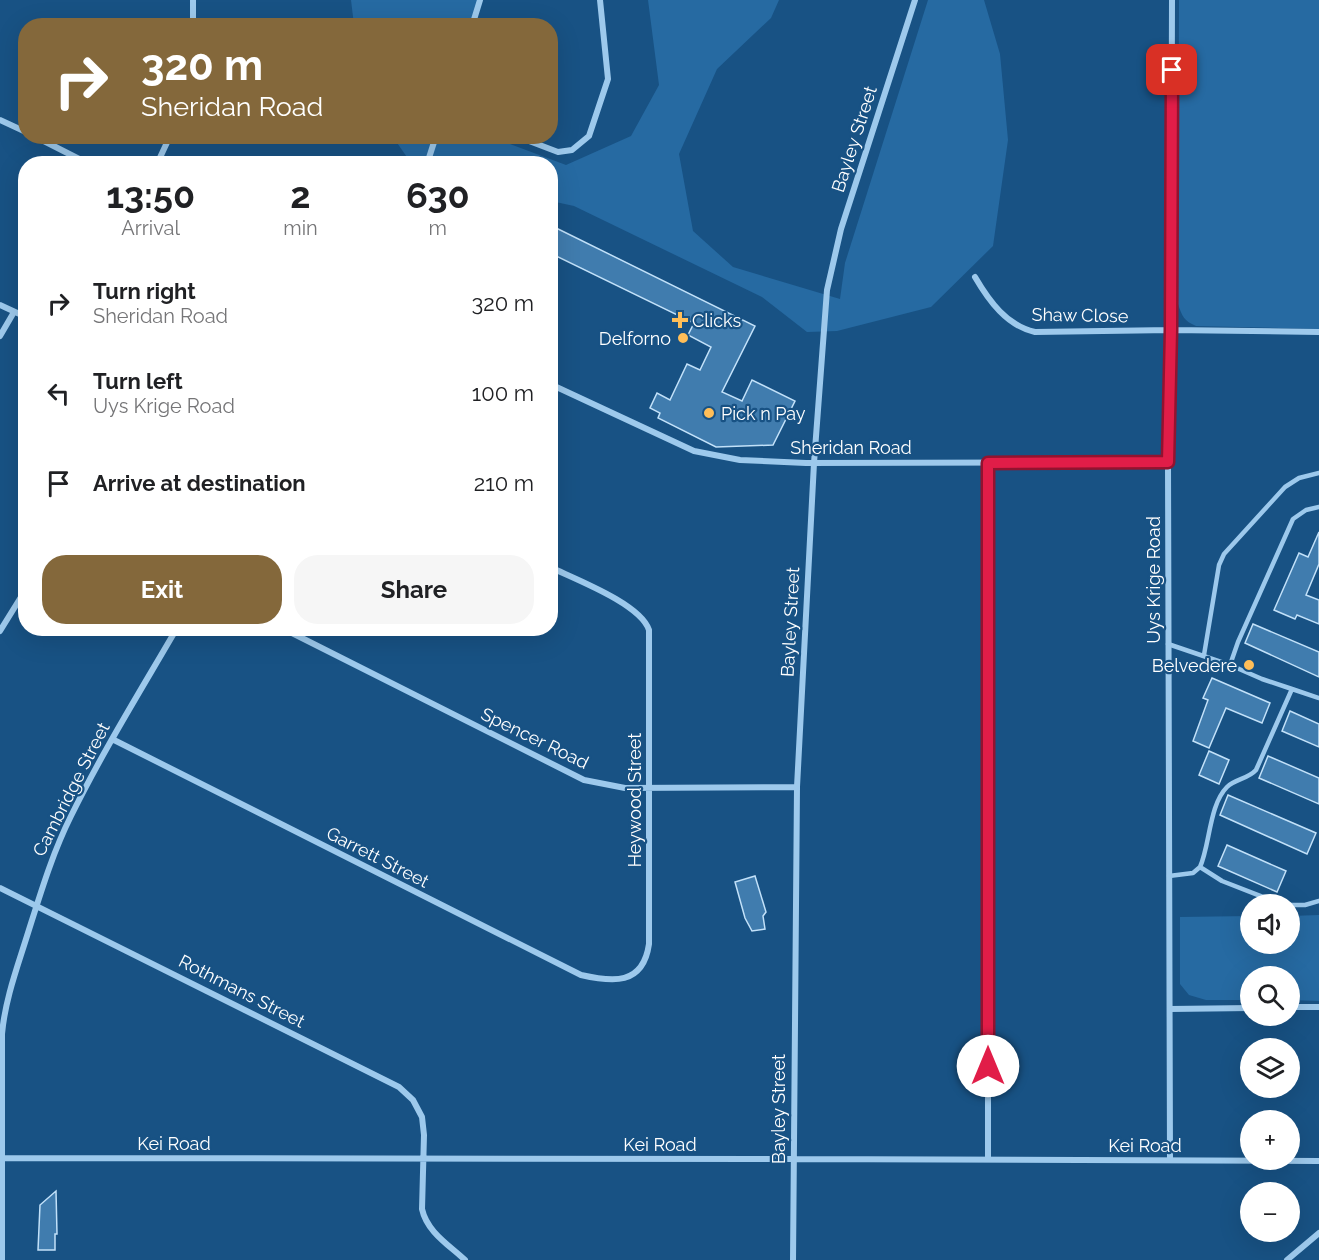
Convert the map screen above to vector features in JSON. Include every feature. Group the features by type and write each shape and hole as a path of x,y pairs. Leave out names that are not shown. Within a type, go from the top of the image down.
{"street":[{"path":"193,0 193,18"},
{"path":"474,18 480,0"},
{"path":"535,144 554,152 563,152 576,148 589,136 608,79 600,0"},
{"name":"Bayley Street","path":"793,1260 796,787 814,463 827,290 841,229 915,0"},
{"name":"Uys Krige Road","path":"1170,1160 1168,462 1171,330 1172,0"},
{"path":"0,120 18,128"},
{"path":"50,144 73,156"},
{"name":"Shaw Close","path":"975,277 988,300 1001,313 1024,330 1035,332 1171,330 1319,332"},
{"path":"0,305 18,314"},
{"path":"0,336 14,312"},
{"name":"Sheridan Road","path":"558,388 694,451 740,460 814,463 1168,462"},
{"path":"987,1159 988,463"},
{"name":"Heywood Street","path":"558,571 638,612 647,624 650,638 649,944 643,964 635,972"},
{"path":"0,631 18,602"},
{"name":"Cambridge Street","path":"2,1260 3,1023 14,977 49,867 70,817 112,739 172,636"},
{"name":"Spencer Road","path":"298,636 584,780 616,787 796,787"},
{"name":"Garrett Street","path":"112,739 581,975 616,981 635,972"},
{"name":"Rothmans Street","path":"0,888 399,1087 413,1100 422,1117 424,1220 465,1260"},
{"path":"1300,1007 1319,1007"},
{"path":"1170,1008 1240,1008"},
{"name":"Kei Road","path":"1,1158 793,1158 1319,1161"},
{"path":"1287,1260 1319,1233"}],"lane":[{"path":"1204,656 1219,565 1224,554 1285,487 1299,478 1319,473"},
{"path":"1230,665 1290,526 1299,514 1319,507"},
{"path":"1168,644 1319,698"},
{"path":"1169,876 1193,873 1200,867 1216,807 1225,788 1253,774 1256,770 1292,689"},
{"path":"1200,867 1222,881 1255,894"},
{"path":"1300,906 1319,901"}],"shaded area":[{"path":"351,0 478,0 473,18 353,18"},
{"path":"648,0 779,0 771,18 717,69 679,154 693,231 733,267 840,299 845,263 928,0 984,0 1000,54 1008,140 993,246 931,307 837,331 807,332 762,297 574,206 558,203 558,162 566,165 631,136 659,85"},
{"path":"1179,0 1319,0 1319,329 1196,326 1186,320 1181,312 1178,304"},
{"path":"398,144 510,144 542,156 406,156"},
{"path":"1319,915 1319,1001 1300,1000 1300,966 1240,966 1240,1000 1206,1000 1189,995 1180,984 1180,917 1240,916 1240,954 1300,954 1300,916"}],"building":[{"path":"558,229 755,326 722,392 742,401 752,380 795,401 773,445 716,447 658,418 660,413 650,408 657,393 670,400 687,364 700,370 711,347 688,335 694,323 558,257"},
{"path":"1319,532 1319,564 1306,595 1319,600 1319,624 1297,615 1295,619 1274,610 1299,553 1308,557"},
{"path":"1253,624 1319,652 1319,677 1245,643"},
{"path":"1212,678 1270,703 1262,723 1226,708 1209,748 1193,741 1208,700 1203,698"},
{"path":"1290,711 1319,724 1319,747 1282,731"},
{"path":"1209,751 1229,760 1219,784 1199,775"},
{"path":"1268,756 1319,778 1319,804 1259,778"},
{"path":"1228,795 1316,833 1307,854 1220,815"},
{"path":"1227,845 1286,871 1277,892 1218,866"},
{"path":"755,876 766,912 763,916 765,929 752,931 745,918 735,882"},
{"path":"56,1191 55,1250 38,1250 40,1205"}],"place":[{"name":"Clicks","path":"680,320"},
{"name":"Delforno","path":"683,338"},
{"name":"Pick n Pay","path":"709,413"},
{"name":"Belvedere","path":"1249,665"}],"route":[{"path":"988,1066 988,463 1168,462 1172,70"}]}
